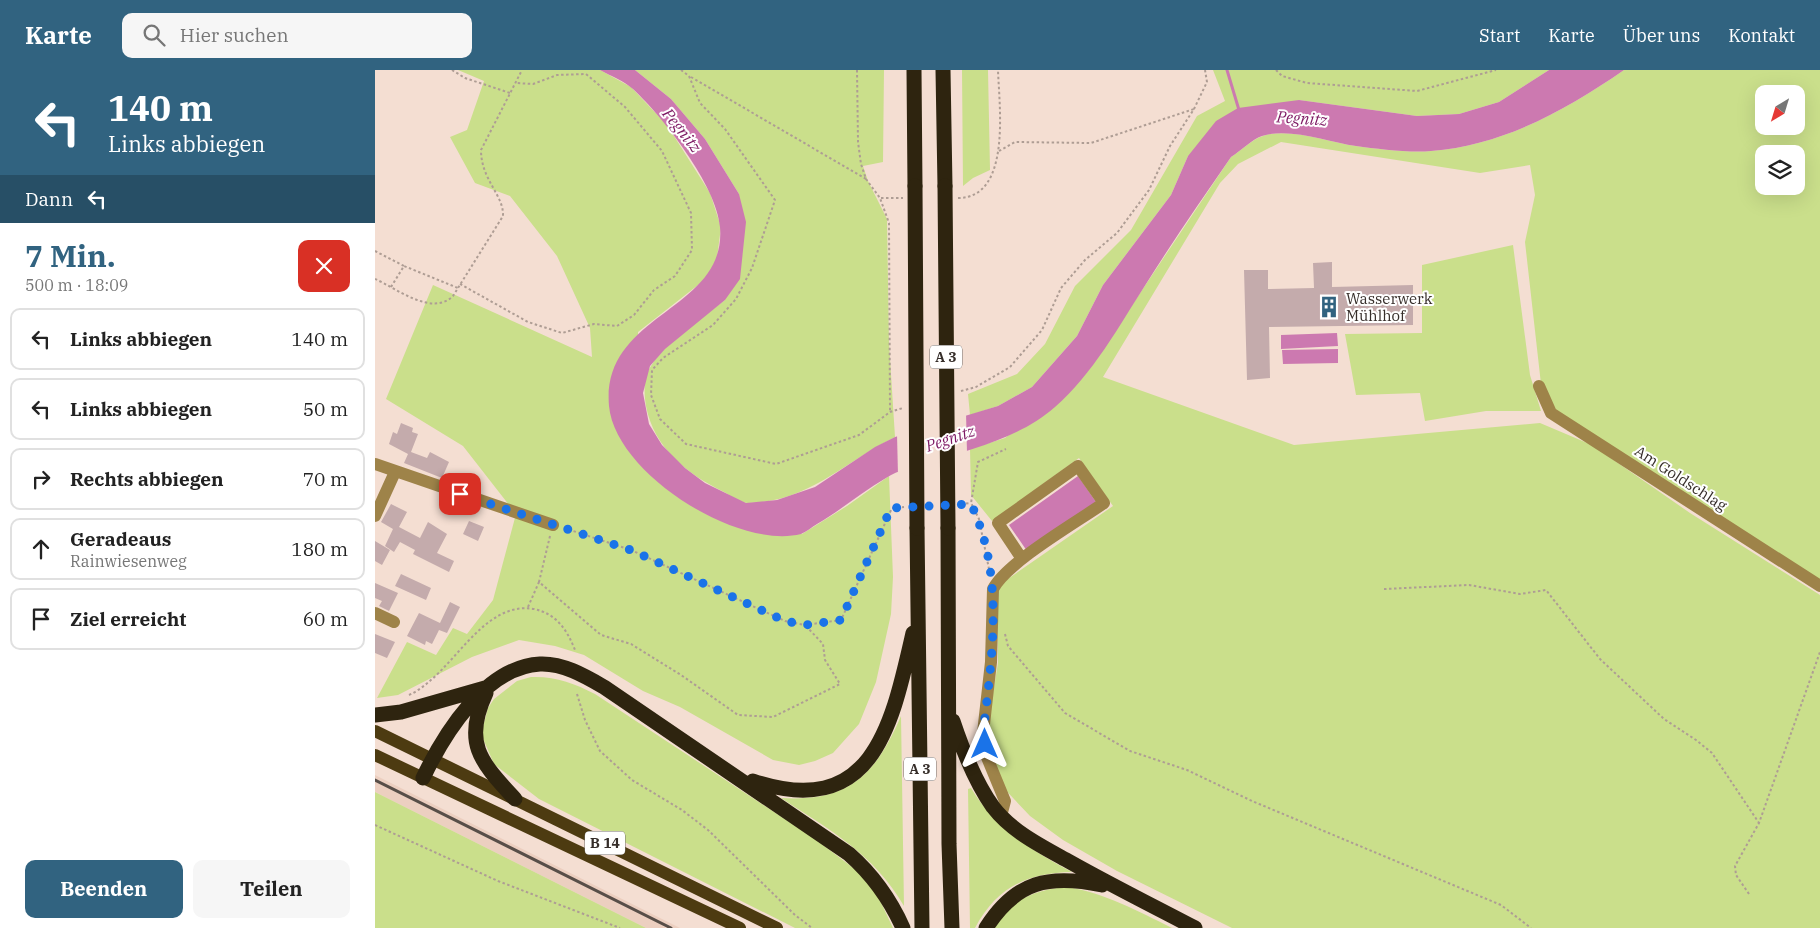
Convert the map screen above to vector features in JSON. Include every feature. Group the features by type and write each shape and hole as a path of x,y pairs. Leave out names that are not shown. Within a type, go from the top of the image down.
{"highway":[{"name":"A 3","path":"914,70 912,192 922,928"},
{"name":"A 3","path":"943,70 947,192 949,844 952,928"},
{"path":"737,776 773,788 796,792 821,790 845,780 861,767 874,752 886,731 894,708 918,610"},
{"path":"423,778 451,727 489,687 509,673 524,667 540,664 568,669 604,687 849,854 867,870 881,887 903,928"},
{"path":"375,715 401,712 489,687"},
{"path":"489,687 478,715 476,744 481,761 515,799"},
{"path":"949,709 958,737 979,784 1001,816 1029,839 1118,889 1195,928"},
{"path":"986,928 1007,900 1021,890 1039,883 1062,879 1118,889"}],"main road":[{"name":"B 14","path":"375,731 777,928"},
{"name":"B 14","path":"375,755 741,928"}],"street":[{"name":"Am Goldschlag","path":"1539,386 1551,413 1820,586"},
{"path":"375,464 553,525"},
{"path":"1001,816 1005,802 986,755 983,733 991,662 993,589 996,582 1022,560 1105,504 1078,466 998,523 1022,560"},
{"path":"375,516 395,472"},
{"path":"375,613 394,622"}],"path":[{"path":"451,70 465,78 510,93"},
{"path":"375,279 409,296 436,305 449,300 461,284 503,216 501,204 489,184 482,165 481,150 522,70"},
{"path":"681,70 866,179 880,198 889,223 890,412"},
{"path":"857,70 858,142 866,179"},
{"path":"947,192 969,198 988,182 994,170 999,151 998,70"},
{"path":"957,393 976,387 1010,368 1042,330 1061,288 1085,260 1117,233 1149,190 1171,146 1194,109 1207,82 1205,70"},
{"path":"1276,70 1282,76 1307,83 1417,91 1496,70"},
{"path":"461,284 528,322 562,333 594,324 617,326 635,315 654,290 675,276 692,250 691,213 662,151 625,107 586,74 557,75 533,84 516,83"},
{"path":"689,76 700,103 725,129 775,200 752,268 736,299 713,325 663,358 652,370 651,395 660,419 685,444 776,464 859,435 890,412 909,406"},
{"path":"999,151 1015,142 1091,142 1194,109"},
{"path":"880,198 912,192"},
{"path":"375,251 404,266 458,288"},
{"path":"391,287 404,266"},
{"path":"993,589 979,520 971,504 978,462 1006,449"},
{"path":"961,504 971,504"},
{"path":"527,608 539,582 553,525 631,550 785,621 805,625 841,620 891,508 911,506"},
{"path":"539,582 601,635 631,644 738,714 773,717 840,684 825,660 823,644 805,625"},
{"path":"1384,589 1469,584 1520,594 1546,590 1599,659 1664,719 1697,740 1712,753 1759,823"},
{"path":"403,697 431,681 491,620 512,609 527,608 539,610 560,622 568,633 575,650"},
{"path":"1003,627 1008,646 1065,713 1130,751 1187,770 1252,801 1501,904 1531,928"},
{"path":"1749,894 1736,875 1735,866 1759,823 1820,652"},
{"path":"577,694 585,720 600,750 631,780 682,810 708,830 795,915 812,928"},
{"path":"375,825 498,881 620,928"}],"shaded area":[{"path":"375,775 680,928 646,928 375,792"}],"green space":[{"path":"458,70 600,70 631,87 667,125 710,193 721,227 717,258 707,278 638,332 637,461 802,534 847,506 889,476 893,577 891,614 876,682 859,724 833,753 815,761 799,765 773,760 680,707 643,691 584,655 555,646 519,640 472,657 398,695 377,698 407,642 436,655 453,628 467,634 493,600 516,514 463,446 386,399 433,285 592,357 590,328 557,256 510,196 475,183 450,137 467,130 484,81"},
{"path":"635,70 884,70 883,162 863,166 868,181 887,219 889,343 895,437 825,479 790,496 770,501 748,503 736,499 710,485 685,468 664,447 650,421 645,391 645,380 648,370 675,339 725,300 739,194 705,139 671,99"},
{"path":"962,70 988,70 990,170 973,178 963,186"},
{"path":"1213,70 1549,70 1499,102 1459,114 1417,116 1299,100 1188,156 1171,195 1103,285 1077,336 1032,387 998,406 970,415 968,394 1017,374 1045,344 1075,286 1131,230 1197,116 1225,101"},
{"path":"1624,70 1820,70 1820,582 1558,415 1541,384 1525,242 1535,195 1530,165 1480,173 1281,142 1238,164 1220,183 1103,377 1294,445 1540,423 1592,445 1690,513 1820,595 1820,928 1232,928 1117,871 1063,840 1030,816 997,781 989,754 989,717 998,663 997,591 1002,583 1113,506 1079,458 992,521 971,495 970,449 1005,438 1088,371 1231,157 1255,140 1263,136 1285,133 1356,146 1431,151 1484,141 1509,133 1557,112"},
{"path":"1513,245 1530,375 1541,411 1486,411 1425,421 1420,393 1356,395 1345,334 1422,333 1422,265"},
{"path":"531,677 564,681 595,694 815,839 860,873 876,892 893,928 795,928 539,799 494,764 481,734 488,708 494,699 517,681"},
{"path":"901,716 904,906 892,888 865,857 850,844 781,798 804,798 824,795 842,790 856,781 881,755"},
{"path":"971,788 991,815 1015,837 1072,872 1041,875 1015,885 993,902 975,928 970,928 968,789"},
{"path":"375,792 646,928 375,928"},
{"path":"1067,887 1108,898 1172,928 994,928 1011,906 1024,898 1038,892"}],"water":[{"name":"Pegnitz","path":"600,70 635,70 671,99 705,139 739,194 746,222 740,279 725,300 665,349 650,366 643,393 649,424 662,445 685,468 705,483 746,503 777,500 815,487 875,447 895,437 998,406 1032,387 1077,336 1103,285 1171,195 1188,156 1216,121 1238,108 1299,100 1417,116 1459,114 1499,102 1549,70 1624,70 1557,112 1509,133 1458,147 1431,151 1404,151 1356,146 1284,133 1262,136 1250,142 1231,157 1105,349 1069,394 1055,407 1041,418 1011,435 891,475 801,534 775,536 745,530 714,518 683,501 656,480 633,457 616,431 609,406 612,375 624,350 642,330 686,296 704,278 717,255 720,227 717,210 709,192 687,153 673,134 633,89"},
{"path":"1337,333 1338,346 1281,349 1281,335"},
{"path":"1338,349 1338,363 1283,364 1282,350"},
{"path":"1078,476 1096,502 1027,551 1009,525"}],"pier":[{"path":"966,413 967,453 898,475 897,434"}],"building":[{"name":"Wasserwerk Mühlhof","path":"1332,262 1332,287 1413,285 1413,325 1269,327 1270,378 1247,380 1244,270 1268,270 1268,289 1314,288 1313,263"},
{"path":"401,423 413,428 412,432 418,434 411,452 427,458 430,452 449,462 442,478 404,463 408,454 389,444 393,432 397,434"},
{"path":"391,504 407,512 399,527 420,538 428,522 447,534 437,553 454,561 449,572 413,554 415,550 400,542 394,552 385,546 393,529 381,522"},
{"path":"469,521 484,527 478,541 463,534"},
{"path":"375,541 390,550 382,565 375,561"},
{"path":"401,574 431,588 426,600 395,586"},
{"path":"375,583 398,593 389,611 379,606 382,601 375,598"},
{"path":"450,602 460,607 447,633 439,630 432,644 426,641 425,645 407,636 419,613 440,623"},
{"path":"375,634 395,642 387,658 375,653"}],"waterway":[{"path":"1227,70 1239,110"}],"railway":[{"path":"375,780 671,928"}],"place":[{"name":"Wasserwerk Mühlhof","path":"1329,307"}],"route":[{"path":"460,494 510,512 631,550 785,621 805,625 841,620 850,596 891,508 971,504 979,520 993,589 991,662 983,733 985,744"}]}
